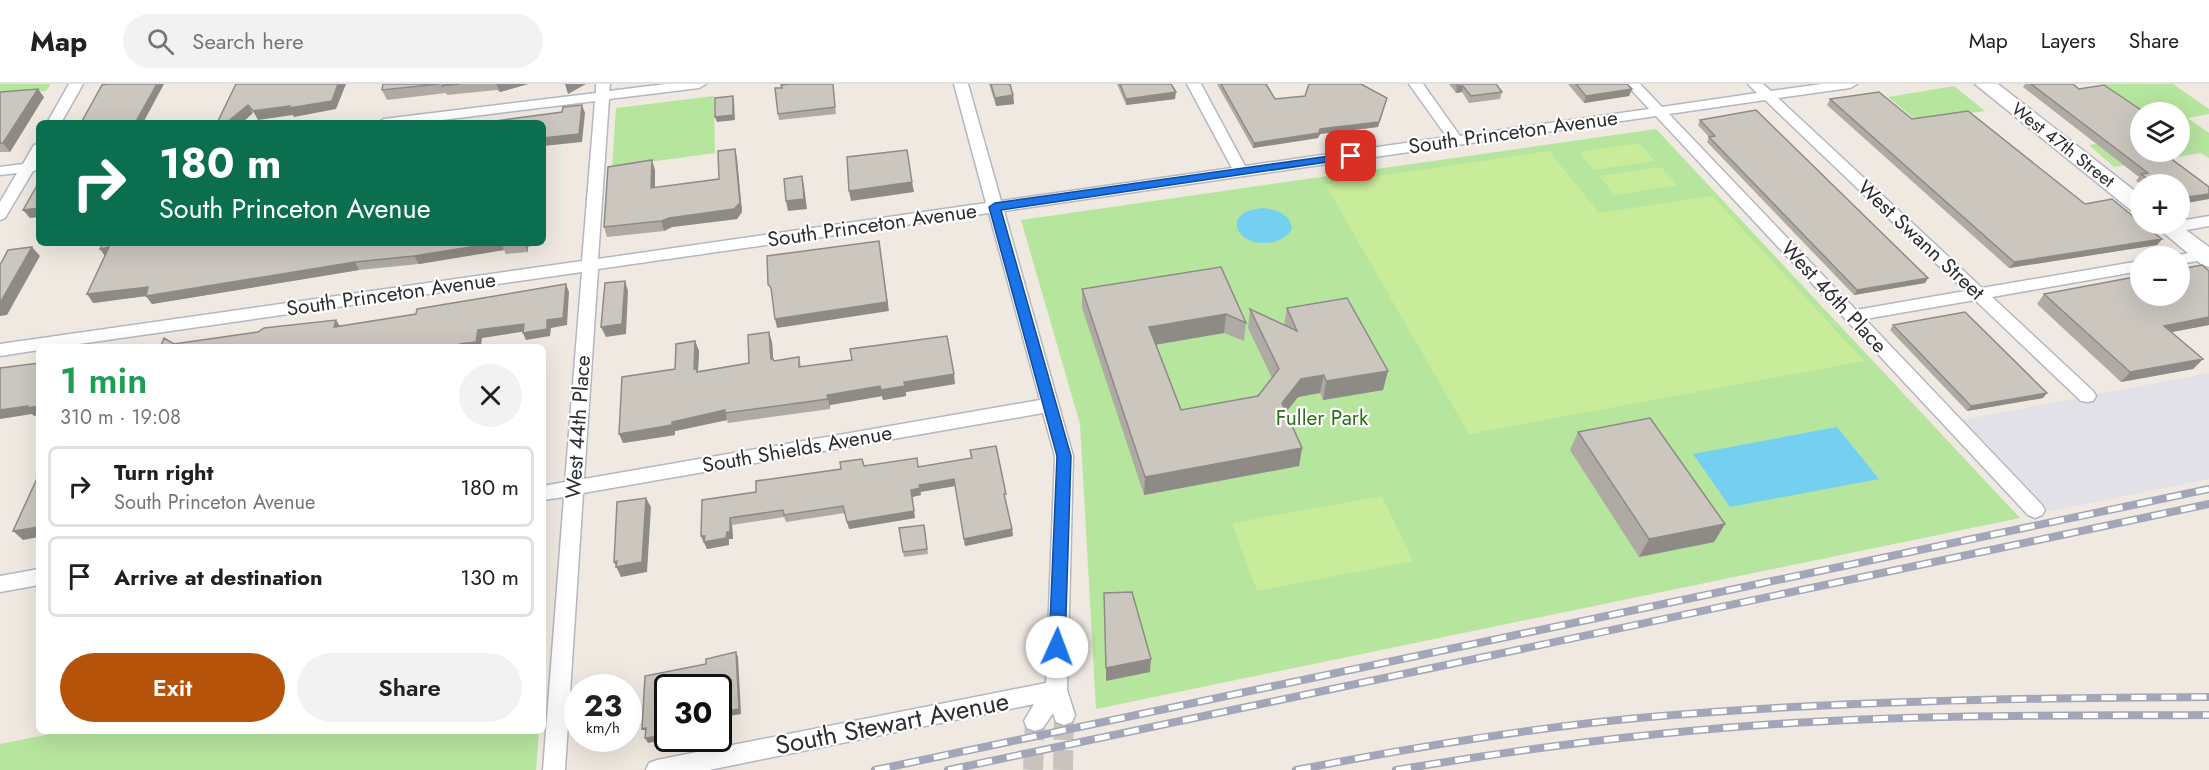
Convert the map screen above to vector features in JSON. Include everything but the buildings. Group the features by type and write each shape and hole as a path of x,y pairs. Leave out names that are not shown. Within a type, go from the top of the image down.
{"main road":[{"name":"West 47th Street","path":"1985,84 2130,198"},
{"path":"2177,234 2206,257"}],"street":[{"path":"56,120 76,84"},
{"path":"404,120 602,90 699,84"},
{"path":"961,84 1064,456 1056,690 1064,716"},
{"path":"1194,84 1241,172"},
{"path":"1416,84 1457,141"},
{"name":"West 46th Place","path":"1633,84 2035,510"},
{"name":"West Swann Street","path":"1755,84 2087,396"},
{"name":"South Princeton Avenue","path":"42,344 1850,84"},
{"name":"West 44th Place","path":"554,770 602,90"},
{"path":"0,171 34,166"},
{"path":"0,215 34,166"},
{"path":"2190,223 2209,221"},
{"path":"2190,258 2206,257"},
{"path":"1852,316 2130,268"},
{"name":"South Princeton Avenue","path":"0,350 36,345"},
{"name":"South Shields Avenue","path":"546,492 1050,405"},
{"path":"0,584 36,578"},
{"path":"1035,721 1056,690"},
{"name":"South Stewart Avenue","path":"657,770 1056,690"}],"shaded area":[{"path":"2209,373 2209,479 2050,511 1962,420"}],"green space":[{"path":"0,84 51,84 46,91 0,96"},
{"path":"2104,84 2173,84 2209,109 2209,114 2190,118 2190,102 2130,102"},
{"path":"1954,86 1985,111 1917,121 1888,97"},
{"path":"714,96 715,153 612,167 616,108"},
{"path":"2190,119 2209,133 2209,158 2201,153 2190,155"},
{"name":"Fuller Park","path":"1656,129 2020,518 1096,709 1080,424 1021,220"},
{"path":"2130,138 2130,162 2145,162 2114,167 2089,145"},
{"path":"1639,143 1655,161 1594,170 1579,152"},
{"path":"1549,151 1599,213 1712,196 1864,361 1469,434 1325,184"},
{"path":"1661,167 1677,185 1615,195 1599,176"},
{"path":"1382,496 1413,561 1257,591 1232,523"},
{"path":"50,734 539,734 536,770 0,770 0,744"}],"water":[{"path":"1264,208 1278,212 1288,219 1292,228 1287,235 1269,243 1259,243 1242,236 1237,220 1242,214"},
{"path":"1837,427 1879,479 1730,507 1693,454"}],"tunnel":[{"path":"1063,770 1064,715"},
{"path":"1033,770 1035,721"}],"railway":[{"path":"875,770 2209,489"},
{"path":"948,770 2209,504"},
{"path":"1296,770 1509,733 1595,722 1709,712 1923,702 2209,697"},
{"path":"1396,770 1593,741 1792,723 1948,717 2209,715"}],"route":[{"path":"1057,647 1064,456 995,207 1351,156"}]}
